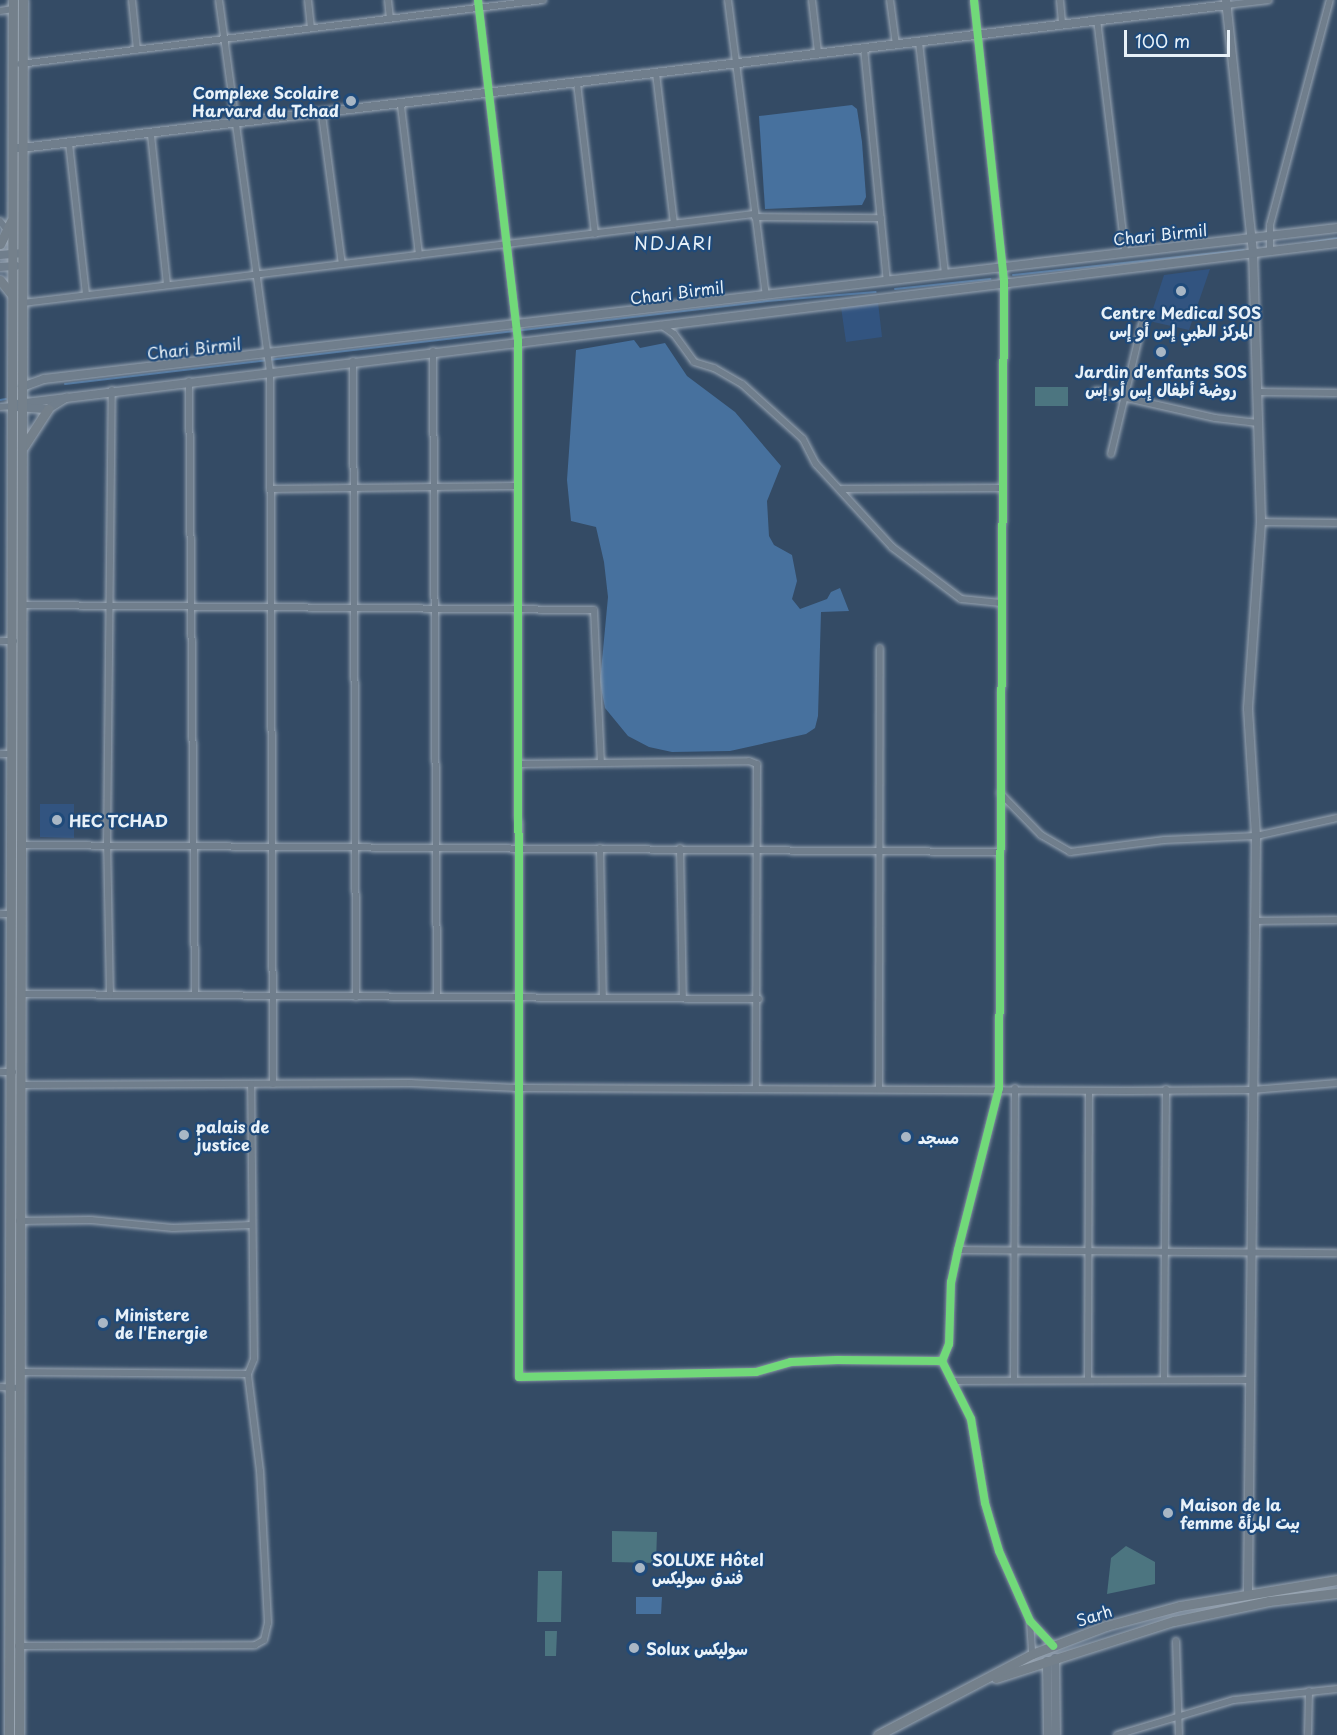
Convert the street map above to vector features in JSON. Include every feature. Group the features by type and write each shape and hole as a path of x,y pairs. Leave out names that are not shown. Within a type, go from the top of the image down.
{"main road":[{"path":"17,64 23,0"},
{"path":"13,4 17,64 17,149 23,253 22,387 5,641 5,754 15,1072 20,1085 19,1735"},
{"path":"9,1735 4,1695 4,1387 15,1072 21,994 22,451 12,296 12,219 17,149"},
{"path":"0,244 12,219"},
{"path":"0,280 12,296"},
{"path":"22,451 48,409"},
{"name":"Sarh","path":"878,1735 1032,1654 1053,1646 1167,1609 1248,1593 1337,1580"},
{"name":"Sarh","path":"888,1735 987,1682 1051,1659 1183,1619 1337,1593"}],"street":[{"path":"132,0 137,50"},
{"path":"219,0 268,362 271,606 269,846 273,1084"},
{"path":"308,0 311,28"},
{"path":"387,0 390,19"},
{"path":"478,0 518,332 515,486 518,607 519,1377 756,1372 791,1362 837,1360 942,1361"},
{"path":"17,64 543,0"},
{"path":"728,0 765,295"},
{"path":"812,0 818,53"},
{"path":"890,0 896,45"},
{"path":"942,1361 950,1344 951,1282 999,1088 1004,274 974,0"},
{"path":"1060,0 1062,23"},
{"path":"17,149 401,106 1227,2 1269,0"},
{"path":"1270,249 1269,235 1330,0"},
{"path":"1227,2 1253,251 1261,522 1248,710 1256,836 1248,1593"},
{"path":"0,11 13,4"},
{"path":"1097,19 1125,251"},
{"path":"919,42 945,274"},
{"path":"864,48 887,281"},
{"path":"656,73 674,224"},
{"path":"577,83 595,234"},
{"path":"401,106 419,255"},
{"path":"322,115 342,264"},
{"path":"151,135 166,284"},
{"path":"69,143 86,295"},
{"path":"22,303 674,224 755,216 881,218"},
{"path":"0,221 7,230"},
{"name":"Chari Birmil","path":"19,406 37,399 189,380 268,362 353,360 433,351 518,332 659,323 1004,274 1125,251 1337,228"},
{"name":"Chari Birmil","path":"22,387 32,382 268,362 518,332 765,295 945,274 1004,274 1337,243"},
{"path":"0,255 23,253"},
{"path":"0,267 23,266"},
{"path":"659,323 674,334 694,362 714,368 742,384 803,439 816,464 842,489 892,547 955,596 1001,603"},
{"path":"1111,454 1142,324"},
{"path":"433,351 436,997"},
{"path":"353,360 356,997"},
{"path":"189,380 195,996"},
{"path":"32,382 37,399"},
{"path":"110,995 107,845 112,390"},
{"path":"1096,391 1215,418 1258,423"},
{"path":"1258,392 1337,393"},
{"name":"Chari Birmil","path":"48,409 67,396"},
{"path":"0,407 48,409"},
{"path":"270,489 515,486"},
{"path":"842,489 1003,488"},
{"path":"1261,522 1337,523"},
{"path":"21,605 435,606 594,610 601,763"},
{"path":"5,641 21,641"},
{"path":"879,1089 877,849 880,648"},
{"path":"518,764 757,764 759,999 756,1089"},
{"path":"1000,793 1041,835 1070,852 1164,840 1256,836 1337,818"},
{"path":"20,845 877,849 999,852"},
{"path":"600,848 603,998"},
{"path":"680,848 683,998"},
{"path":"0,914 11,914"},
{"path":"1255,921 1337,920"},
{"path":"21,994 759,999"},
{"path":"0,1072 15,1072"},
{"path":"20,1085 410,1083 517,1088 1015,1088 1089,1091 1252,1090 1337,1083"},
{"path":"18,1646 255,1646 264,1640 268,1623 260,1471 248,1374 254,1359 251,1084"},
{"path":"1014,1380 1015,1088"},
{"path":"1164,1379 1166,1089"},
{"path":"1088,1378 1089,1091"},
{"path":"19,1221 91,1220 173,1228 252,1225"},
{"path":"0,1227 10,1227"},
{"path":"958,1250 1165,1254 1337,1253"},
{"path":"942,1361 971,1419 985,1503 999,1551 1030,1621 1053,1646"},
{"path":"19,1372 248,1374"},
{"path":"952,1381 1088,1378 1249,1380"},
{"path":"4,1387 19,1388"},
{"path":"1030,1621 1032,1654"},
{"path":"1176,1641 1179,1735"},
{"path":"1048,1735 1051,1659"},
{"path":"1051,1659 1056,1735"},
{"path":"1117,1735 1179,1714 1234,1700 1308,1690 1337,1689"},
{"path":"1308,1690 1308,1735"}],"shaded area":[{"path":"852,105 857,109 862,142 866,197 862,205 765,209 759,116"},
{"name":"Centre Medical SOS المركز الطبي إس أو إس","path":"1210,269 1189,330 1149,321 1164,275"},
{"path":"878,302 882,337 846,342 841,307"},
{"path":"634,340 640,348 665,343 687,376 735,412 781,466 767,501 769,536 774,545 792,555 797,581 792,599 800,609 827,599 831,592 840,588 849,611 821,612 818,716 815,728 806,734 730,751 672,752 649,747 628,736 605,708 600,682 608,597 604,562 596,527 571,521 567,480 576,350"},
{"name":"HEC TCHAD","path":"40,804 74,804 74,838 40,837"},
{"path":"636,1597 662,1597 661,1614 636,1614"}],"green space":[{"path":"1035,387 1068,387 1068,406 1035,406"},
{"path":"612,1531 657,1532 656,1563 612,1562"},
{"path":"1126,1546 1155,1562 1155,1584 1107,1594 1111,1558"},
{"path":"538,1571 562,1571 561,1622 537,1622"},
{"path":"545,1631 557,1631 556,1656 545,1656"}],"waterway":[{"path":"1307,243 1337,238"},
{"path":"1013,275 1244,250"},
{"path":"895,289 990,279"},
{"path":"65,384 767,301 876,292"},
{"path":"0,400 6,399"}],"cycle path":[{"path":"478,0 518,340 519,1377 756,1372 791,1362 837,1360 942,1361"},
{"path":"974,0 1004,281 999,1088 951,1282 949,1344 942,1361 971,1419 985,1503 999,1551 1030,1621 1053,1646"}],"place":[{"name":"Complexe Scolaire Harvard du Tchad","path":"351,101"},
{"name":"Centre Medical SOS المركز الطبي إس أو إس","path":"1181,291"},
{"name":"Jardin d'enfants SOS روضة أطفال إس أو إس","path":"1161,352"},
{"name":"HEC TCHAD","path":"57,820"},
{"name":"palais de justice","path":"184,1135"},
{"name":"مسجد","path":"906,1137"},
{"name":"Ministere de l'Energie","path":"103,1323"},
{"name":"Maison de la femme بيت المرأة","path":"1168,1513"},
{"name":"SOLUXE Hôtel فندق سوليكس","path":"640,1568"},
{"name":"Solux سوليكس","path":"634,1648"}],"district":[{"name":"NDJARI","path":"674,243"}]}
